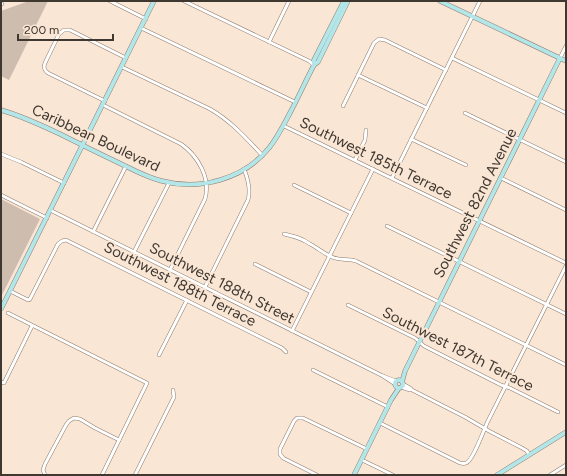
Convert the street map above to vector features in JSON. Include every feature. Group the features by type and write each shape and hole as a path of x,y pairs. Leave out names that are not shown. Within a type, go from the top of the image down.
{"street":[{"path":"110,1 146,19"},
{"path":"1,309 154,1"},
{"path":"184,1 309,61 314,65"},
{"path":"269,42 289,1"},
{"path":"440,1 566,61"},
{"path":"392,178 480,1"},
{"name":"Caribbean Boulevard","path":"1,110 29,119 153,179 169,183 188,185 206,183 225,178 244,170 262,155 276,138 284,126 314,65 318,62 344,2"},
{"path":"141,28 295,102"},
{"path":"126,58 70,30 64,30 59,34 45,63 44,69 48,73 176,140 192,154 199,164 204,173 207,192 170,270"},
{"path":"343,106 374,43 378,39 385,40 446,70"},
{"name":"Southwest 82nd Avenue","path":"354,475 388,407 403,373 405,372 566,46"},
{"path":"452,58 566,114"},
{"path":"122,66 210,109 232,124 262,155"},
{"path":"358,75 427,108"},
{"path":"465,113 566,162"},
{"name":"Southwest 185th Terrace","path":"284,126 480,221 566,265"},
{"path":"355,160 365,140 366,130"},
{"path":"411,139 466,165"},
{"path":"1,154 64,183"},
{"path":"93,232 126,166"},
{"path":"292,331 372,169"},
{"path":"205,287 248,200 249,185 244,170"},
{"path":"501,178 566,210"},
{"path":"134,252 169,183"},
{"path":"294,185 351,212"},
{"path":"1,195 47,218"},
{"name":"Southwest 188th Street","path":"50,210 465,417 522,448 529,455"},
{"path":"387,226 566,314"},
{"path":"284,234 302,239 336,259 351,260 356,262 566,365"},
{"name":"Southwest 188th Terrace","path":"10,291 26,299 30,299 58,244 65,240 282,348 286,352"},
{"path":"255,264 312,292"},
{"path":"380,423 460,463 466,464 471,458 566,265"},
{"path":"159,355 187,300"},
{"name":"Southwest 187th Terrace","path":"348,305 416,338 424,346 558,412"},
{"path":"8,313 147,382 102,475"},
{"path":"1,382 4,383 32,326"},
{"path":"313,370 388,407"},
{"path":"135,475 174,397 173,390"},
{"path":"45,475 43,471 44,466 64,427 71,419 77,418 85,421 95,428 119,440"},
{"path":"317,475 283,458 280,454 280,449 294,421 298,418 303,418 367,449"},
{"path":"497,475 566,432"},
{"path":"362,460 392,475"},
{"path":"550,475 566,465"}],"shaded area":[{"path":"29,1 48,1 9,80 1,76 1,11"},
{"path":"1,199 40,219 1,297"}]}
